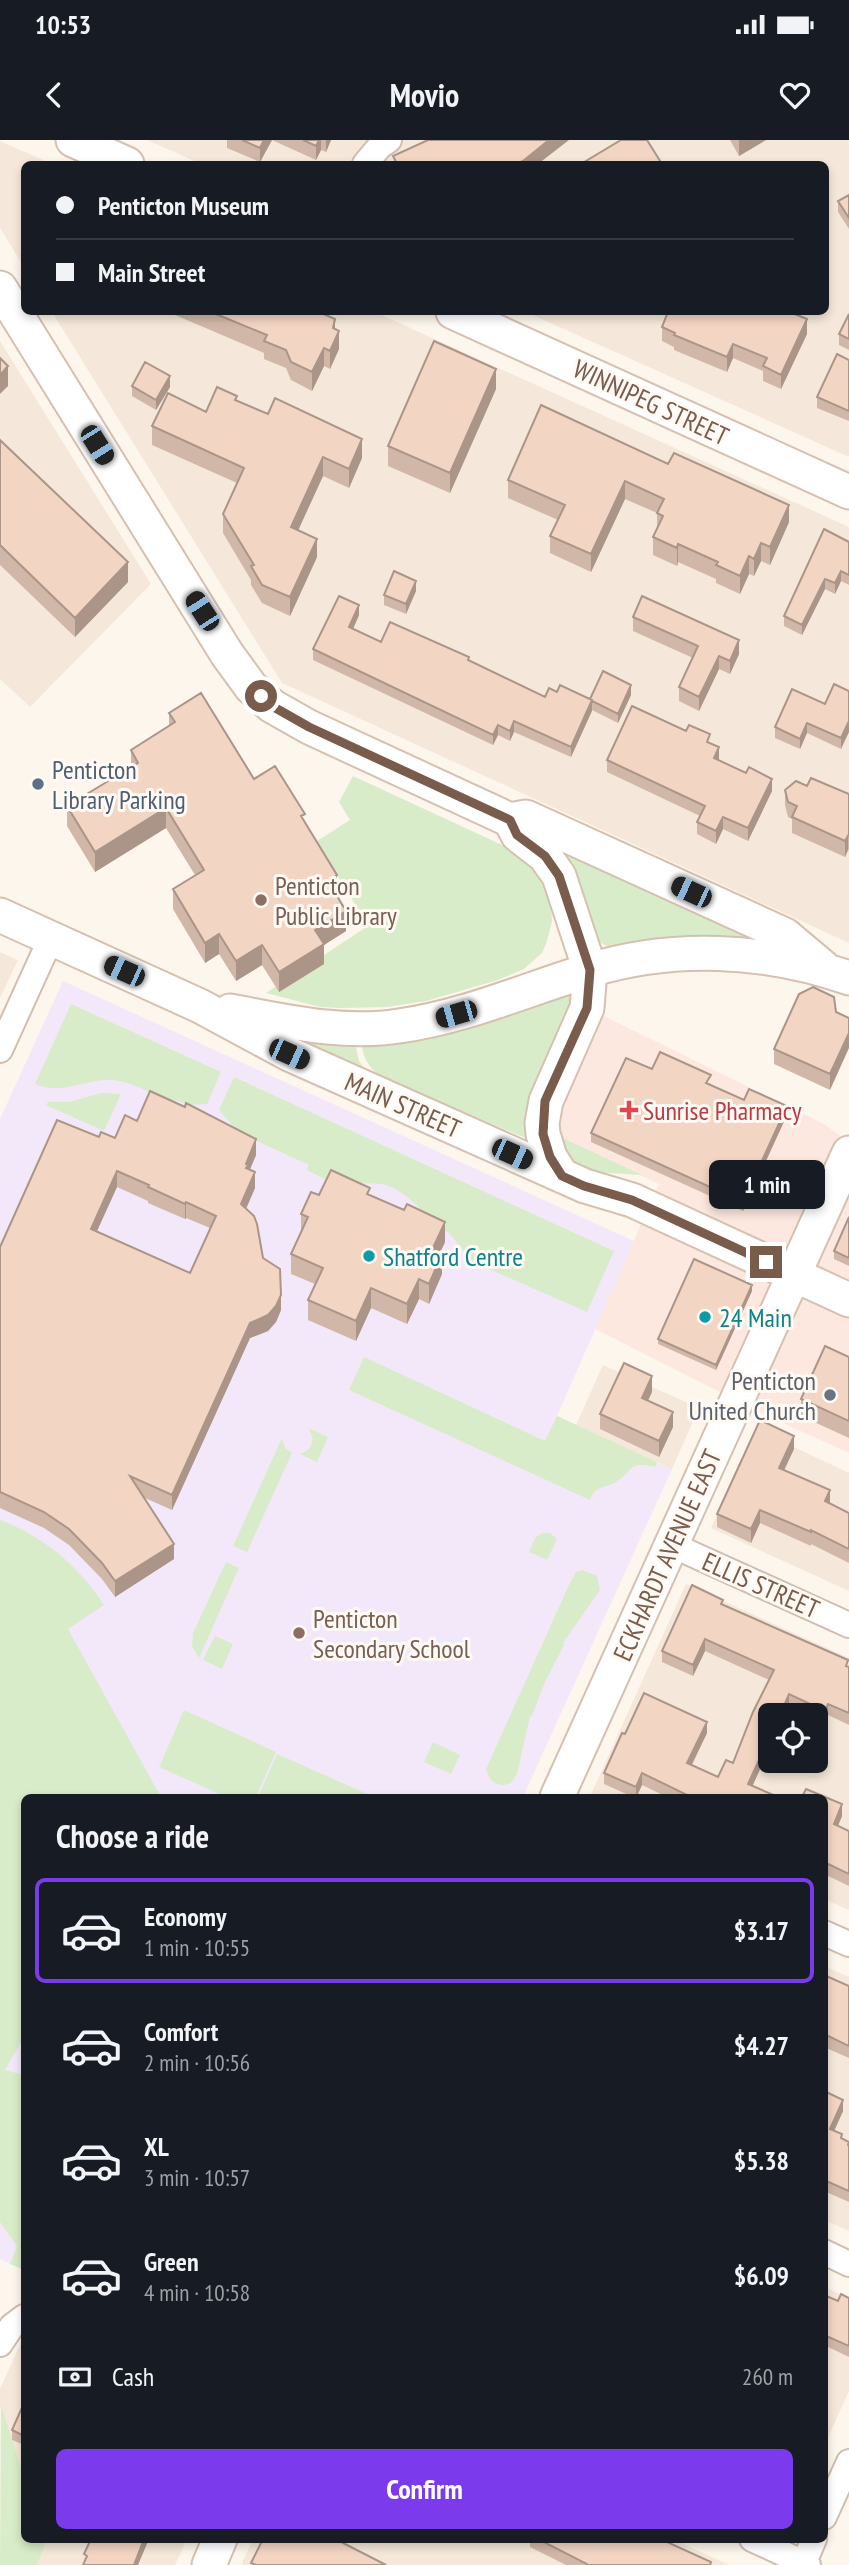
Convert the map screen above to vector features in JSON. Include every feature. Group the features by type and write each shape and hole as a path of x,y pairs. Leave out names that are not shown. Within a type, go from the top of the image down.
{"main road":[{"path":"73,140 120,161"},
{"path":"0,288 227,654 251,687 272,706 309,727 510,820 526,817 785,935 838,974"},
{"name":"WINNIPEG STREET","path":"460,315 849,492"},
{"path":"510,820 517,835 545,856 559,876 590,970 587,1008 545,1101 542,1123 550,1157 562,1176"},
{"name":"MAIN STREET","path":"0,915 200,1006 289,1054 584,1186 632,1200 849,1300"},
{"path":"200,1006 300,1023 369,1030 438,1019 590,970 646,956 714,953 768,957 838,974"},
{"name":"ECKHARDT AVENUE EAST","path":"558,1794 849,1153"},
{"path":"209,2565 218,2543"}],"street":[{"path":"368,161 389,140"},
{"path":"0,1050 51,938"},
{"name":"ELLIS STREET","path":"672,1545 849,1625"},
{"path":"828,1935 849,1944"},
{"path":"828,2254 849,2264"},
{"path":"0,2344 12,2326 21,2319"},
{"path":"828,2508 849,2462"},
{"path":"760,2543 805,2564 813,2543"}],"shaded area":[{"path":"147,140 849,140 849,457 533,315 829,315 829,161 194,161"},
{"path":"0,141 45,161 21,161 21,262 0,228"},
{"path":"54,315 382,315 849,527 849,943 282,683"},
{"path":"0,341 151,584 30,707 0,679"},
{"path":"0,952 18,960 0,998"},
{"name":"Penticton Secondary School","path":"63,981 634,1241 557,1416 672,1469 524,1794 21,1794 21,2269 0,2259 0,1119"},
{"path":"602,1015 824,1124 849,1142 849,1453 763,1414 595,1329 659,1184 563,1138 557,1128 559,1113"},
{"path":"603,1365 699,1408 672,1469 576,1425"},
{"path":"756,1429 849,1473 849,1591 711,1528"},
{"path":"686,1584 849,1658 849,1910 828,1901 828,1794 591,1794"},
{"path":"828,1968 849,1977 849,2231 828,2222"},
{"path":"828,2289 849,2298 849,2391 828,2437"},
{"path":"21,2344 21,2468 0,2405 0,2389"},
{"path":"46,2543 185,2543 175,2565 37,2565"},
{"path":"251,2543 682,2543 729,2565 241,2565"}],"green space":[{"path":"353,776 500,844 529,861 542,880 551,902 552,922 542,953 524,969 498,980 426,1001 387,1007 320,1007 266,993 368,926 317,841 350,820 339,802"},
{"path":"544,839 762,942 704,937 647,942 608,950 607,946 598,941"},
{"path":"578,987 528,1139 386,1080 372,1069 364,1054 362,1043"},
{"path":"71,1004 221,1072 207,1104 189,1105 175,1100 173,1104 135,1086 111,1080 64,1088 35,1084"},
{"path":"302,1042 355,1043 359,1061 370,1076"},
{"path":"234,1077 614,1251 587,1312 473,1262 448,1232 434,1228 418,1207 404,1194 389,1186 330,1181 307,1170 309,1165 239,1133 219,1110"},
{"path":"101,1093 121,1094 104,1131 46,1105 48,1102 69,1102"},
{"path":"563,1138 642,1175 592,1172 575,1166 555,1142"},
{"path":"364,1357 545,1441 557,1416 657,1462 655,1467 635,1466 616,1482 598,1490 590,1500 349,1390"},
{"path":"308,1428 328,1437 317,1462 300,1454 312,1444"},
{"path":"282,1438 285,1448 292,1453 247,1552 233,1546"},
{"path":"0,1520 31,1535 59,1554 83,1578 104,1605 68,1629 159,1794 21,1794 21,2042 5,2070 21,2074 21,2269 10,2264 17,2246 0,2222"},
{"path":"542,1533 550,1533 557,1539 547,1560 529,1552 535,1538"},
{"path":"226,1562 239,1568 199,1658 192,1646 193,1633"},
{"path":"582,1570 597,1576 600,1590 563,1643 545,1682 530,1716 517,1774 511,1783 497,1784 490,1779 486,1769 568,1587 576,1572"},
{"path":"215,1636 233,1644 222,1669 203,1660"},
{"path":"184,1710 276,1752 257,1794 219,1794 159,1767"},
{"path":"433,1742 460,1755 451,1774 424,1762"},
{"path":"277,1754 367,1794 259,1794"},
{"path":"1,2405 21,2468 21,2543 46,2543 37,2565 0,2565"}],"building":[{"path":"242,140 264,140 260,148"},
{"path":"303,140 319,140 316,146"},
{"path":"428,140 549,140 523,161 396,161 393,156"},
{"path":"621,140 647,140 660,161 586,161"},
{"path":"849,195 849,218 838,201"},
{"path":"849,314 849,339 839,334"},
{"path":"218,315 326,315 335,319 333,328 339,331 330,351 324,348 312,372 291,362 286,350 264,341 267,335"},
{"path":"667,315 797,315 807,319 781,375 763,366 767,358 733,344 727,357 674,335 675,333 662,327"},
{"path":"434,341 496,369 450,473 388,446"},
{"path":"837,354 849,360 849,411 817,397"},
{"path":"0,358 8,366 0,375"},
{"path":"145,362 170,376 156,400 132,386"},
{"path":"217,387 237,396 235,400 268,414 275,398 362,439 349,469 323,457 291,527 317,539 290,597 262,585 251,566 254,565 223,514 244,468 152,426 168,393 206,412"},
{"path":"541,405 668,464 674,453 789,505 770,547 761,543 754,559 749,556 740,576 716,565 718,562 678,544 677,548 653,537 663,516 657,513 664,499 625,481 591,554 550,536 565,505 508,480"},
{"path":"0,440 128,562 75,618 0,545"},
{"path":"824,529 849,542 849,575 841,571 835,583 825,579 802,625 784,616"},
{"path":"394,571 416,581 406,604 384,595"},
{"path":"339,596 359,605 349,627 381,642 390,622 469,657 468,660 545,697 549,688 557,692 560,685 592,700 571,747 514,721 510,731 498,725 493,735 313,649"},
{"path":"642,596 739,640 730,661 719,656 699,697 679,687 698,646 633,617"},
{"path":"603,671 631,685 618,714 590,699"},
{"path":"834,684 849,691 849,721 841,738 807,723 800,739 775,727 792,689 825,704"},
{"path":"201,693 254,779 275,766 305,814 301,816 337,875 328,881 346,911 315,930 324,944 279,972 262,945 236,961 219,934 205,943 173,889 204,870 166,808 95,852 67,806 138,763 131,750 175,722 169,713"},
{"path":"632,706 686,731 689,725 710,734 707,742 719,747 714,758 746,773 749,767 772,779 748,828 723,817 716,831 697,822 705,806 607,760"},
{"path":"811,778 849,794 849,834 845,841 792,817 797,806 788,802 785,790 796,781 807,786"},
{"path":"813,987 834,997 836,1012 849,1018 849,1033 830,1074 774,1049 799,994"},
{"path":"660,1052 711,1075 706,1083 744,1100 749,1089 787,1106 743,1202 591,1133 626,1058 652,1069"},
{"path":"150,1091 185,1107 186,1103 256,1139 246,1164 246,1168 255,1172 241,1204 254,1216 263,1258 280,1269 281,1295 268,1315 250,1323 172,1495 130,1476 174,1544 115,1581 102,1563 69,1529 44,1512 0,1492 0,1247 57,1120 99,1137 101,1132 115,1138 125,1115 137,1121","holes":["117,1171 149,1185 148,1187 216,1216 190,1273 91,1229"]},
{"name":"Shatford Centre","path":"331,1170 370,1188 367,1194 404,1210 407,1204 445,1222 432,1250 442,1254 429,1284 419,1279 407,1304 371,1288 356,1321 308,1300 323,1268 291,1254 308,1217 301,1214 311,1192 319,1195"},
{"path":"849,1217 849,1258 834,1251"},
{"name":"24 Main","path":"694,1259 752,1285 716,1365 658,1339"},
{"name":"Penticton United Church","path":"825,1346 849,1357 849,1421 801,1399"},
{"path":"624,1363 652,1376 642,1398 673,1412 659,1441 600,1414"},
{"path":"760,1420 794,1436 779,1468 830,1490 825,1501 849,1513 849,1549 811,1530 760,1510 751,1529 717,1514"},
{"path":"692,1585 723,1600 721,1604 848,1660 846,1666 849,1667 849,1713 828,1703 808,1703 789,1694 785,1703 758,1703 758,1762 748,1784 771,1794 685,1794 642,1773 636,1787 604,1773 644,1693 707,1722 687,1763 718,1777 726,1760 733,1763 753,1712 774,1670 705,1639 693,1665 662,1651"},
{"path":"806,1789 818,1794 804,1794"},
{"path":"828,1798 842,1804 834,1824 849,1831 849,1874 828,1864"},
{"path":"828,1977 849,1986 849,2046 828,2036"},
{"path":"828,2093 843,2100 830,2129 842,2134 841,2138 849,2142 849,2191 828,2182"},
{"path":"841,2294 849,2298 849,2346 828,2337 828,2297 838,2301"},
{"path":"21,2410 21,2434 12,2430"},
{"path":"89,2543 142,2543 134,2565 83,2565 87,2556 84,2554"},
{"path":"261,2543 343,2543 386,2565 256,2565 251,2563"},
{"path":"546,2543 669,2543 711,2562 710,2565 587,2564"}],"place":[{"name":"Penticton Library Parking","path":"38,784"},
{"name":"Penticton Public Library","path":"261,900"},
{"name":"Sunrise Pharmacy","path":"629,1110"},
{"name":"Shatford Centre","path":"369,1256"},
{"name":"24 Main","path":"705,1317"},
{"name":"Penticton United Church","path":"830,1395"},
{"name":"Penticton Secondary School","path":"299,1633"}],"route":[{"path":"261,696 272,706 309,727 510,820 517,835 545,856 559,876 590,970 587,1008 545,1101 542,1123 550,1157 562,1176 584,1186 632,1200 766,1262"}]}
